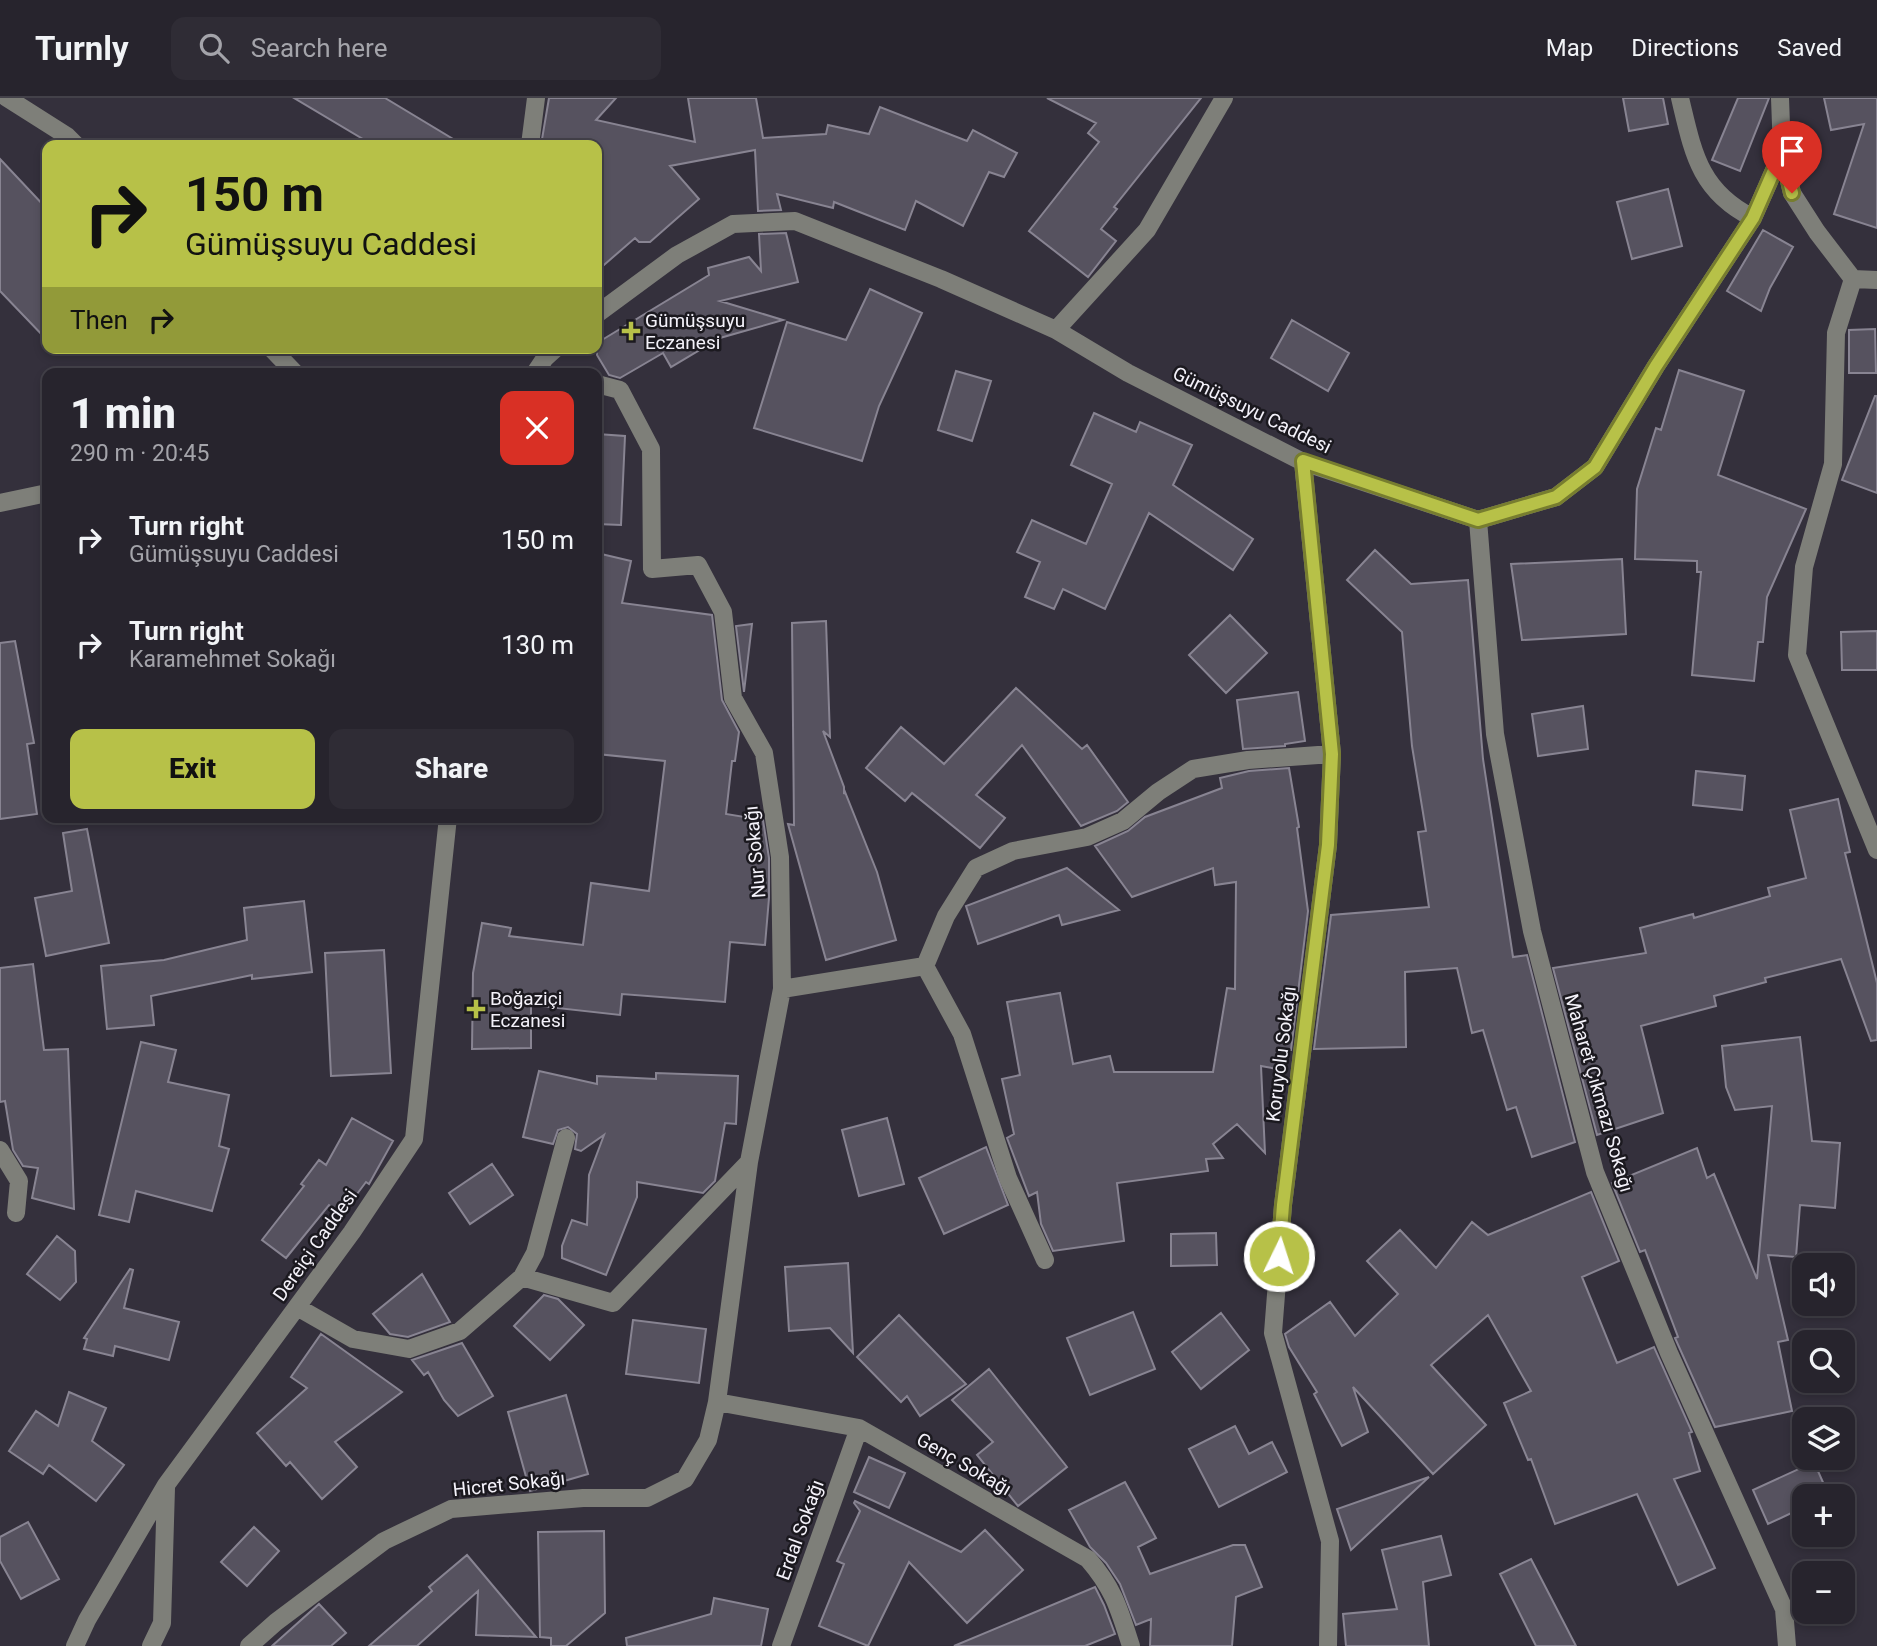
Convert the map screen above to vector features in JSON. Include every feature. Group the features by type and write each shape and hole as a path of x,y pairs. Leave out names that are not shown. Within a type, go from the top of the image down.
{"street":[{"path":"7,98 71,140"},
{"path":"531,140 536,98"},
{"path":"1056,330 1147,230 1224,98"},
{"path":"1680,98 1692,149 1706,178 1726,202 1753,218"},
{"path":"1780,98 1782,152 1792,193 1853,279"},
{"path":"1478,520 1556,497 1595,467 1656,366 1753,218 1782,152"},
{"name":"Gümüşsuyu Caddesi","path":"602,310 677,255 733,224 795,221 941,279 1056,330 1128,373 1303,461 1478,520"},
{"path":"1853,279 1877,280"},
{"path":"1853,279 1836,332 1833,464 1804,567 1797,655 1877,850"},
{"path":"277,354 290,368"},
{"name":"Nur Sokağı","path":"602,385 620,390 651,449 652,569 698,565 723,612 733,698 764,753 780,857 782,989 749,1162 717,1402"},
{"name":"Koruyolu Sokağı","path":"1303,461 1332,754 1328,845 1283,1205 1273,1333 1330,1541 1328,1646"},
{"path":"0,503 42,494"},
{"name":"Maharet Çıkmazı Sokağı","path":"1478,520 1498,747 1532,931 1595,1172 1669,1353 1784,1609 1787,1646"},
{"path":"925,965 946,916 976,868 1013,851 1087,837 1123,821 1158,792 1194,769 1248,760 1332,754"},
{"name":"Dereiçi Caddesi","path":"75,1646 87,1620 166,1485 352,1232 414,1139 447,823"},
{"path":"782,989 925,965"},
{"path":"925,965 961,1034 1008,1178 1045,1260"},
{"path":"297,1307 353,1339 409,1349 460,1331 522,1277 535,1252 566,1138"},
{"path":"0,1150 19,1181 16,1213"},
{"path":"522,1277 613,1303 749,1162"},
{"name":"Genç Sokağı","path":"717,1402 859,1428 1088,1559 1106,1579 1131,1646"},
{"name":"Hicret Sokağı","path":"249,1646 276,1622 384,1541 451,1509 583,1498 647,1498 685,1479 708,1440 717,1402"},
{"name":"Erdal Sokağı","path":"781,1646 859,1428"},
{"path":"151,1646 162,1623 166,1485"}],"building":[{"path":"294,98 385,98 455,140 365,140"},
{"path":"549,98 616,98 596,120 695,142 688,98 756,98 763,138 826,134 828,125 869,134 880,107 967,141 973,130 1017,153 1004,177 989,172 963,226 916,201 905,230 834,202 833,208 777,194 781,210 758,211 755,150 670,166 699,199 650,242 639,242 635,238 602,267 602,140 542,140"},
{"path":"1047,98 1201,98 1114,207 1117,209 1101,229 1116,241 1088,277 1029,231 1099,142 1088,133 1096,123"},
{"path":"1623,98 1663,98 1668,124 1629,131"},
{"path":"1738,98 1769,98 1740,171 1712,160"},
{"path":"1824,98 1877,98 1877,228 1834,214 1864,124 1831,130"},
{"path":"0,159 42,204 42,335 0,291"},
{"path":"1668,189 1682,246 1632,259 1617,202"},
{"path":"1763,230 1793,247 1770,288 1761,311 1727,291"},
{"path":"786,233 798,282 720,301 783,320 720,338 671,367 663,353 620,378 609,375 597,355 602,354 602,340 709,275 708,268 749,257 761,271 759,234"},
{"path":"870,289 922,313 879,406 862,461 754,428 787,322 846,340"},
{"path":"1292,320 1349,353 1328,391 1271,358"},
{"path":"1875,329 1876,373 1849,373 1849,330"},
{"path":"1679,370 1744,391 1718,475 1806,509 1767,597 1763,642 1758,642 1754,681 1692,675 1701,572 1697,572 1697,561 1635,559 1637,489 1656,428 1661,430"},
{"path":"956,371 991,381 972,441 938,430"},
{"path":"1877,396 1877,493 1842,480"},
{"path":"1094,413 1136,432 1140,422 1192,445 1173,485 1253,539 1233,570 1149,513 1105,609 1063,589 1054,609 1025,597 1040,562 1017,552 1032,520 1086,544 1112,484 1071,465"},
{"path":"602,434 625,436 621,525 602,524"},
{"path":"1375,550 1411,584 1468,580 1483,759 1513,957 1527,955 1575,1142 1532,1157 1516,1107 1507,1110 1483,1030 1472,1033 1457,968 1405,972 1406,1047 1314,1049 1331,915 1429,907 1418,832 1426,831 1412,746 1402,632 1347,580"},
{"path":"602,554 631,561 622,603 712,615 722,700 739,732 735,761 732,761 726,814 763,820 769,858 765,945 730,942 725,1002 622,994 620,1015 531,1005 531,1048 472,1049 473,973 482,923 511,928 509,936 583,945 591,883 649,891 665,761 602,755"},
{"path":"1622,559 1626,634 1522,640 1511,564"},
{"path":"1230,615 1267,653 1226,693 1189,655"},
{"path":"826,621 830,737 823,731 844,787 844,794 845,792 877,872 896,940 826,960 788,824 794,825 792,623"},
{"path":"752,624 744,692 736,626"},
{"path":"1877,631 1877,670 1842,670 1841,632"},
{"path":"15,641 34,743 27,744 37,814 0,819 0,643"},
{"path":"1016,688 1082,749 1087,745 1128,802 1117,811 1081,826 1022,745 976,795 1005,818 980,848 912,793 905,801 866,768 901,727 944,764"},
{"path":"1298,692 1305,741 1285,746 1243,749 1237,700"},
{"path":"1583,706 1588,749 1538,756 1532,714"},
{"path":"1289,768 1299,827 1308,911 1291,1050 1280,1050 1277,1069 1261,1066 1265,1153 1237,1124 1213,1144 1223,1158 1206,1159 1208,1171 1117,1183 1124,1241 1053,1251 1041,1224 1037,1192 1029,1196 1007,1138 1014,1134 1002,1079 1020,1075 1007,1002 1060,993 1073,1064 1110,1056 1114,1072 1213,1072 1227,988 1235,989 1236,882 1215,885 1213,868 1132,897 1095,846 1128,831 1145,817 1222,788 1220,778 1249,771"},
{"path":"1696,771 1745,776 1742,810 1693,805"},
{"path":"1838,799 1850,852 1845,853 1877,983 1877,1040 1871,1041 1841,959 1765,978 1766,982 1714,996 1716,1006 1641,1026 1663,1113 1597,1135 1553,968 1646,953 1640,928 1693,914 1694,918 1770,896 1768,888 1806,878 1790,810"},
{"path":"87,829 109,943 46,956 35,898 72,891 63,833"},
{"path":"1067,868 1119,910 1062,925 1059,915 978,944 966,906"},
{"path":"304,901 312,972 252,979 252,975 151,996 154,1025 107,1029 101,966 164,960 247,940 244,908"},
{"path":"384,950 391,1073 331,1076 325,953"},
{"path":"33,964 44,1050 68,1049 74,1209 32,1198 38,1168 23,1166 13,1150 5,1101 0,1102 0,968"},
{"path":"1800,1037 1812,1141 1840,1143 1835,1208 1800,1205 1796,1253 1792,1253 1792,1257 1768,1255 1788,1340 1778,1342 1792,1411 1715,1427 1675,1338 1678,1337 1645,1250 1640,1252 1612,1183 1697,1148 1707,1178 1714,1174 1757,1279 1772,1106 1735,1110 1726,1087 1722,1046"},
{"path":"141,1042 176,1050 168,1082 229,1095 219,1146 229,1149 212,1211 136,1191 129,1222 99,1215"},
{"path":"539,1071 597,1084 597,1076 656,1079 656,1073 738,1076 736,1124 725,1123 715,1181 703,1193 637,1182 637,1197 606,1275 562,1258 562,1246 572,1220 587,1225 589,1175 604,1135 581,1151 575,1149 577,1134 568,1127 558,1130 553,1144 523,1137"},
{"path":"352,1118 393,1141 369,1184 366,1182 342,1214 329,1205 286,1258 262,1240 304,1186 301,1184 319,1160 326,1165"},
{"path":"887,1118 904,1184 859,1196 842,1130"},
{"path":"986,1147 1008,1205 944,1234 919,1178"},
{"path":"492,1164 513,1195 470,1224 449,1193"},
{"path":"1591,1192 1619,1261 1582,1277 1617,1363 1654,1347 1692,1432 1689,1433 1700,1471 1674,1479 1715,1568 1678,1585 1637,1494 1555,1524 1531,1459 1528,1460 1504,1403 1531,1391 1488,1315 1431,1365 1486,1425 1433,1474 1353,1387 1368,1432 1342,1446 1314,1394 1317,1392 1289,1347 1285,1334 1330,1302 1355,1336 1398,1294 1367,1261 1400,1230 1436,1268 1472,1222 1488,1235"},
{"path":"1216,1233 1217,1265 1171,1266 1171,1234"},
{"path":"57,1236 75,1251 76,1282 60,1300 27,1274"},
{"path":"848,1263 853,1353 830,1328 789,1331 785,1267"},
{"path":"130,1269 133,1270 124,1308 179,1322 169,1360 115,1346 113,1356 84,1349 87,1339 84,1338"},
{"path":"422,1274 450,1322 408,1337 390,1334 373,1314"},
{"path":"544,1295 558,1299 584,1325 550,1360 514,1326"},
{"path":"1133,1312 1155,1369 1090,1395 1067,1338"},
{"path":"1221,1313 1249,1350 1201,1389 1172,1352"},
{"path":"899,1315 966,1384 920,1416 907,1396 901,1402 857,1357"},
{"path":"633,1320 706,1329 699,1383 626,1374"},
{"path":"321,1334 402,1392 335,1442 357,1467 322,1499 290,1462 286,1466 257,1433 307,1388 291,1377"},
{"path":"462,1343 493,1396 458,1416 444,1400 428,1372 424,1375 412,1360"},
{"path":"989,1369 1067,1467 1018,1506 977,1455 993,1442 952,1400"},
{"path":"69,1392 106,1408 92,1441 124,1465 96,1501 49,1465 43,1474 9,1451 36,1411 58,1426"},
{"path":"566,1395 588,1474 530,1491 508,1412"},
{"path":"1235,1426 1249,1454 1272,1442 1287,1472 1219,1507 1189,1449"},
{"path":"869,1457 905,1473 889,1508 854,1492"},
{"path":"1797,1470 1818,1470 1824,1484 1792,1484 1792,1513 1768,1524 1753,1490"},
{"path":"1429,1477 1351,1550 1337,1509"},
{"path":"1125,1482 1156,1538 1138,1547 1150,1574 1233,1545 1245,1545 1262,1587 1236,1597 1232,1646 1150,1646 1151,1619 1136,1625 1120,1584 1106,1563 1090,1547 1069,1510"},
{"path":"855,1501 961,1552 985,1530 1023,1570 967,1623 909,1562 868,1646 819,1626 844,1564 837,1561 860,1511"},
{"path":"28,1522 59,1579 21,1599 0,1561 0,1537"},
{"path":"254,1527 279,1551 247,1586 221,1562"},
{"path":"604,1531 605,1613 566,1646 551,1646 551,1638 540,1637 538,1532"},
{"path":"1441,1536 1451,1575 1423,1582 1429,1646 1346,1646 1343,1614 1397,1609 1382,1550"},
{"path":"467,1555 536,1637 476,1635 478,1591 417,1646 369,1646 432,1591 429,1587"},
{"path":"1531,1559 1576,1646 1536,1646 1500,1574"},
{"path":"1095,1587 1115,1634 1085,1646 954,1646"},
{"path":"714,1598 768,1609 761,1646 627,1646 626,1638 711,1614"},
{"path":"319,1604 346,1633 331,1646 272,1646"}],"place":[{"name":"Gümüşsuyu Eczanesi","path":"631,331"},
{"name":"Boğaziçi Eczanesi","path":"476,1009"}],"route":[{"path":"1279,1256 1328,845 1332,754 1303,461 1478,520 1556,497 1595,467 1656,366 1753,218 1782,152 1792,193"}]}
